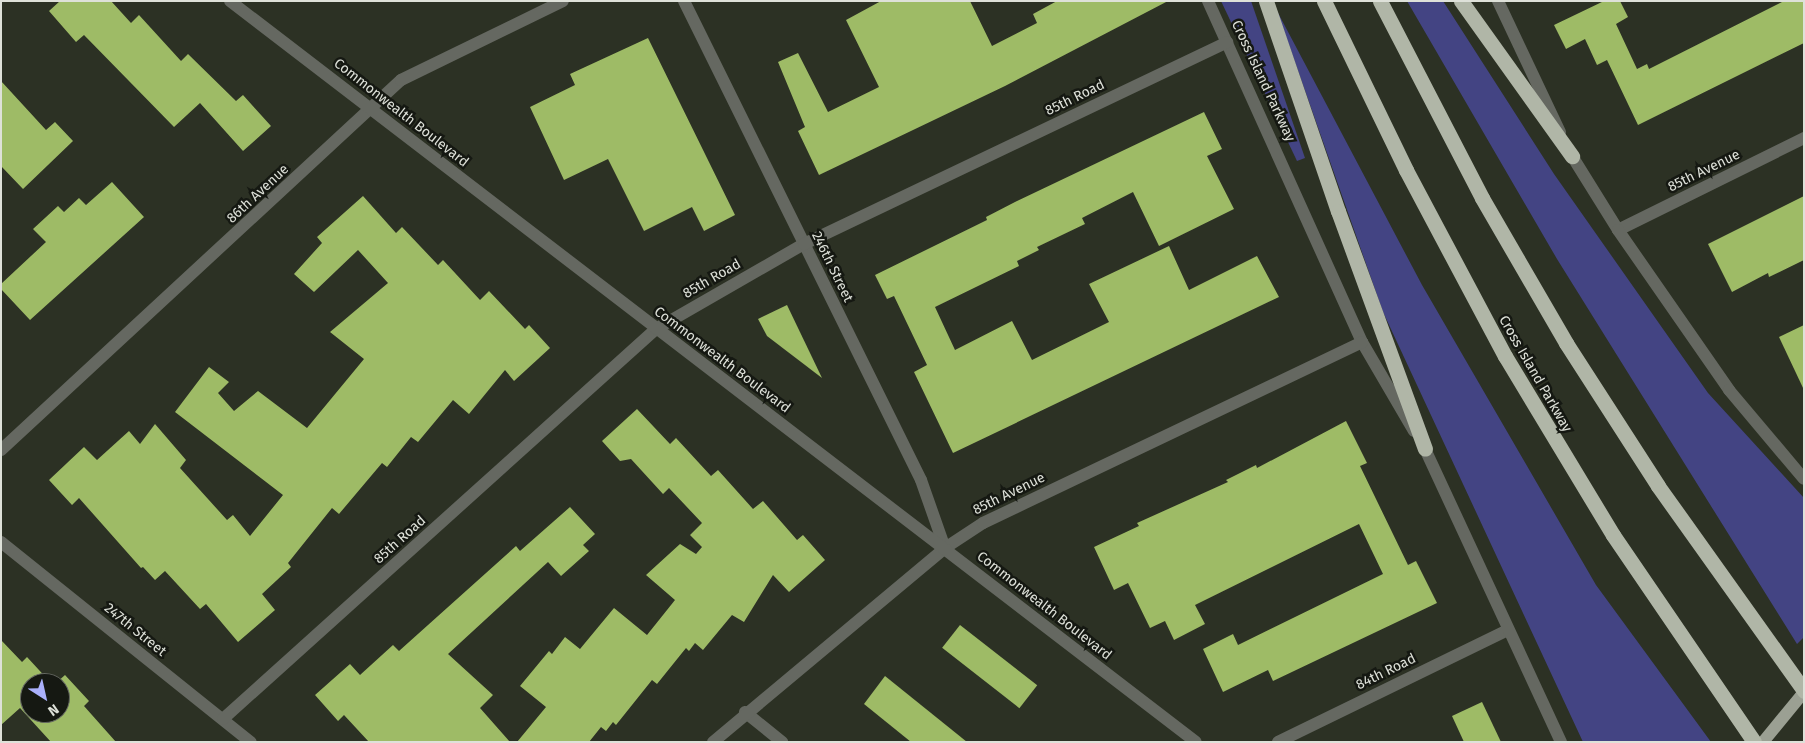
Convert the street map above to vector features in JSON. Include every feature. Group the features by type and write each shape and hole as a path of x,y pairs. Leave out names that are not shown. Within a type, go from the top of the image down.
{"highway":[{"path":"1266,1 1334,202 1425,449"},
{"name":"Cross Island Parkway","path":"1324,1 1410,178 1505,356 1613,535 1670,623 1754,742"},
{"path":"1380,1 1482,198 1566,343 1658,486 1804,692"},
{"path":"1461,1 1499,59 1572,156"}],"main road":[{"path":"1763,742 1804,692"}],"street":[{"name":"Commonwealth Boulevard","path":"230,1 1196,742"},
{"name":"86th Avenue","path":"1,450 371,110 400,80 563,1"},
{"name":"246th Street","path":"684,1 921,480 945,548"},
{"name":"Cross Island Parkway","path":"1208,1 1362,342 1425,449 1561,742"},
{"path":"1498,1 1572,156 1618,230 1729,390 1804,479"},
{"name":"85th Road","path":"223,719 656,329 804,244 1227,42"},
{"name":"85th Avenue","path":"1618,230 1804,138"},
{"name":"85th Avenue","path":"713,742 745,712 945,548 983,523 1362,342"},
{"name":"247th Street","path":"1,542 251,742"},
{"name":"84th Road","path":"1278,742 1508,630"},
{"path":"745,712 782,742"}],"shaded area":[{"path":"1221,1 1251,1 1305,158 1297,161"},
{"path":"1407,1 1443,1 1554,174 1708,393 1804,498 1804,637 1797,644 1557,259"},
{"path":"1277,11 1422,285 1596,585 1711,742 1583,742 1383,312"}],"building":[{"path":"60,1 111,1 131,23 139,15 181,61 188,54 236,101 243,95 271,126 243,151 200,103 174,127 84,35 76,42 49,11"},
{"path":"881,1 970,1 992,46 1037,23 1033,14 1057,1 1168,1 1005,86 819,175 798,131 805,127 778,62 798,53 828,112 879,87 846,20"},
{"path":"1604,1 1620,1 1628,17 1616,24 1637,69 1647,64 1649,69 1784,1 1804,1 1804,43 1638,125 1607,60 1597,65 1585,39 1566,49 1554,25"},
{"path":"648,38 735,215 704,231 692,207 644,231 608,159 564,180 530,107 575,85 570,74"},
{"path":"1,81 46,130 55,122 73,141 23,189 1,166"},
{"path":"1204,112 1222,149 1207,156 1234,209 1159,246 1133,192 1082,218 1085,224 1037,247 1039,250 1017,261 1019,266 935,307 955,350 1012,321 1032,360 1109,322 1089,284 1169,246 1189,290 1257,256 1279,297 953,453 914,372 927,365 894,296 887,299 875,275 987,220 986,217 1015,202"},
{"path":"112,182 144,217 30,320 1,289 1,284 46,242 33,229 58,206 64,212 79,198 86,205"},
{"path":"363,196 396,233 402,227 438,265 443,260 480,300 489,291 525,329 529,325 550,348 514,381 505,370 469,414 453,400 418,442 411,437 387,467 382,463 339,514 332,508 288,563 291,567 262,594 275,610 238,642 206,604 200,609 165,571 155,580 143,567 141,568 79,498 72,505 49,480 84,447 97,460 129,431 140,444 155,424 186,460 180,468 227,520 233,515 250,536 283,495 175,412 209,367 229,382 218,393 234,411 258,391 307,428 364,359 330,332 388,283 358,250 314,292 294,274 322,243 317,237"},
{"path":"1804,196 1804,260 1769,277 1768,273 1732,292 1708,244"},
{"path":"787,305 822,378 767,336 758,319"},
{"path":"1804,325 1804,390 1779,337"},
{"path":"637,409 670,444 676,438 711,476 718,470 753,509 763,501 797,540 803,535 825,560 789,592 773,575 744,622 732,615 703,650 695,643 689,651 686,648 657,684 652,680 616,725 613,722 606,731 601,727 589,742 517,742 546,707 520,686 549,651 552,654 565,637 580,649 614,608 647,635 675,600 646,575 680,544 696,554 702,547 690,535 702,523 669,488 663,494 631,459 620,461 602,441"},
{"path":"1346,421 1367,463 1360,466 1408,565 1416,561 1437,603 1273,681 1268,670 1223,692 1203,649 1233,634 1238,645 1383,574 1359,524 1195,605 1205,624 1174,640 1165,621 1150,628 1128,583 1114,590 1094,547 1139,526 1137,523 1228,482 1226,480 1256,465 1257,468"},
{"path":"570,507 595,534 583,545 589,551 561,576 548,562 448,654 493,695 480,708 510,742 369,742 344,715 338,721 315,695 350,664 360,675 393,645 399,651 516,546 520,551"},
{"path":"960,625 1037,685 1019,708 942,648"},
{"path":"1,640 22,662 27,657 42,673 20,673 20,708 1,725"},
{"path":"885,676 967,742 911,742 864,704"},
{"path":"70,680 89,701 84,706 116,742 51,742 34,723 70,723"},
{"path":"1482,702 1501,742 1464,742 1452,716"}]}
